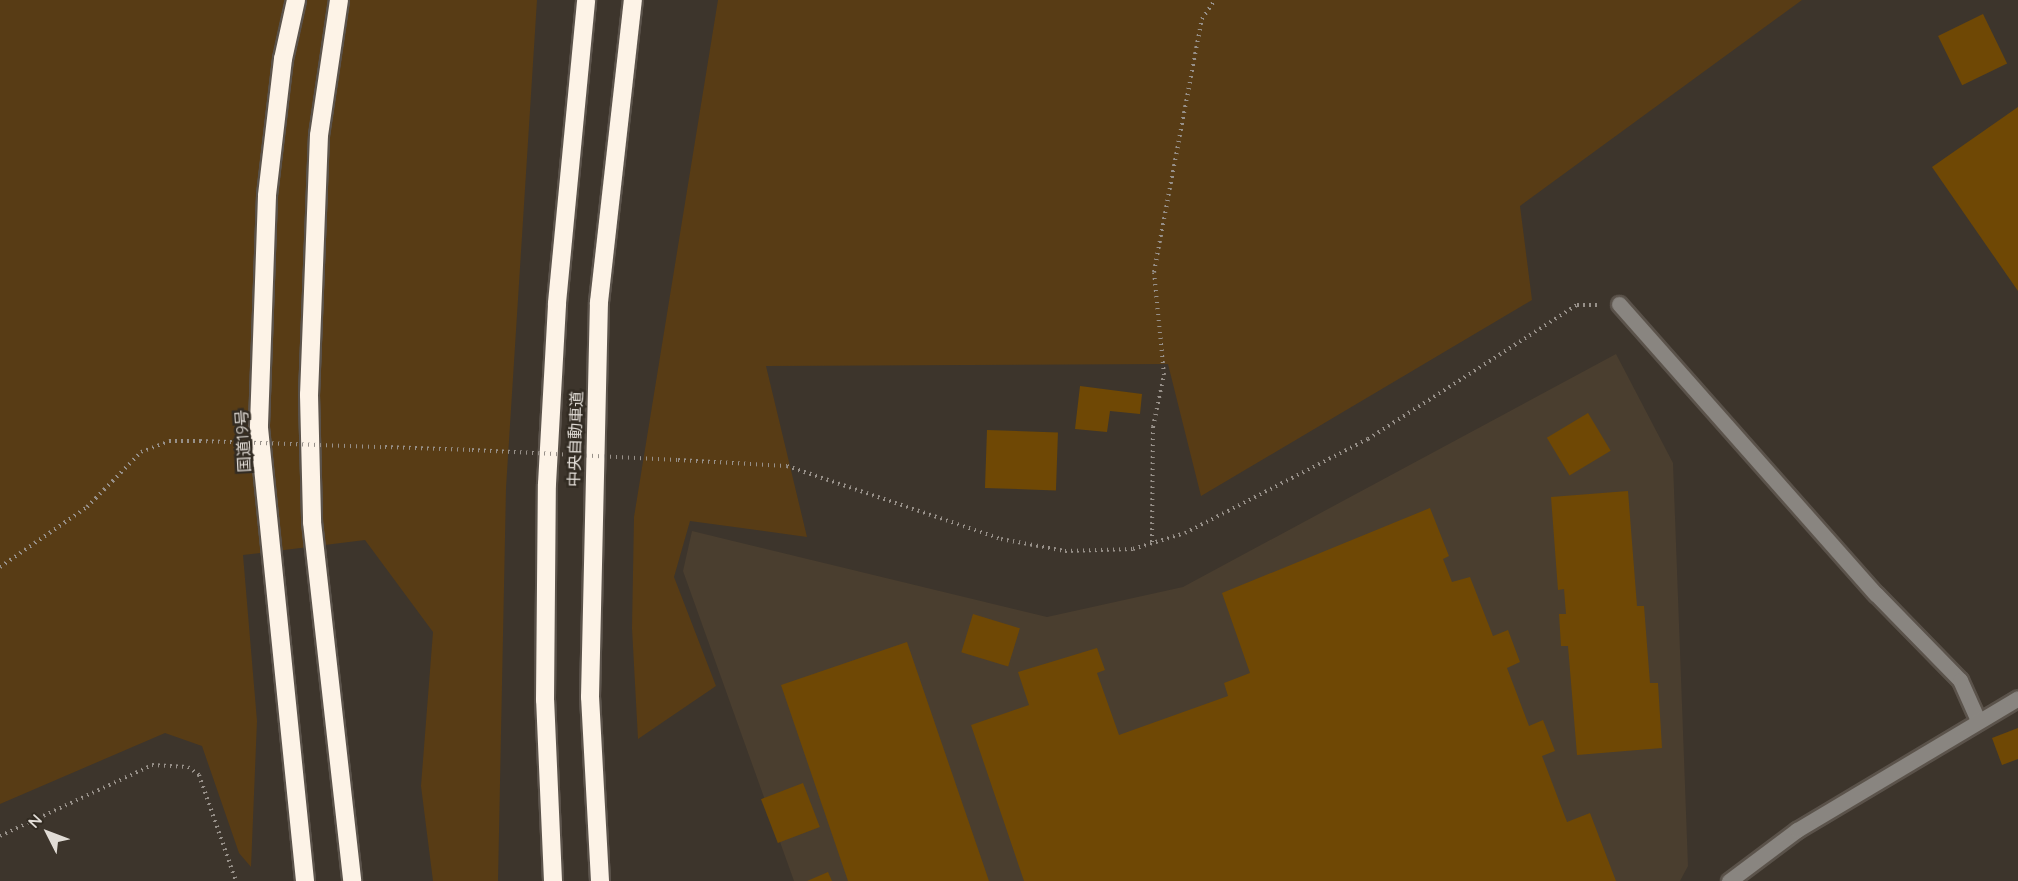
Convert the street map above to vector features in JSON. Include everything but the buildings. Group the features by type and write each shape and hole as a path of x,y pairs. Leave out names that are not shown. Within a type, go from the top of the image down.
{"highway":[{"name":"国道19号","path":"296,0 283,59 267,196 259,428 304,881"},
{"path":"339,0 319,135 309,395 312,522 352,881"},
{"name":"中央自動車道","path":"553,881 545,700 547,484 558,292 586,0"},
{"name":"中央自動車道","path":"600,881 590,696 599,302 633,0"}],"street":[{"path":"1620,304 1876,594 1960,680 1977,718"},
{"path":"1729,881 1797,830 1977,718 2018,698"}],"path":[{"path":"1152,542 1153,427 1164,375 1154,272 1202,19 1215,0"},
{"path":"0,567 87,507 141,452 169,441 472,450 787,466 1001,539 1065,551 1133,549 1185,533 1368,438 1577,305 1620,304"},
{"path":"0,836 152,765 188,766 199,775 236,881"}],"shaded area":[{"path":"0,0 537,0 506,488 498,881 433,881 421,786 433,632 365,540 243,555 257,721 251,867 239,853 202,746 165,733 0,804"},
{"path":"718,0 1802,0 1520,206 1532,300 1201,496 1168,364 766,366 807,537 690,521 674,577 716,686 638,739 632,628 634,517"},
{"path":"1616,354 1673,463 1688,866 1680,881 794,881 683,571 692,531 1047,617 1183,587"}]}
